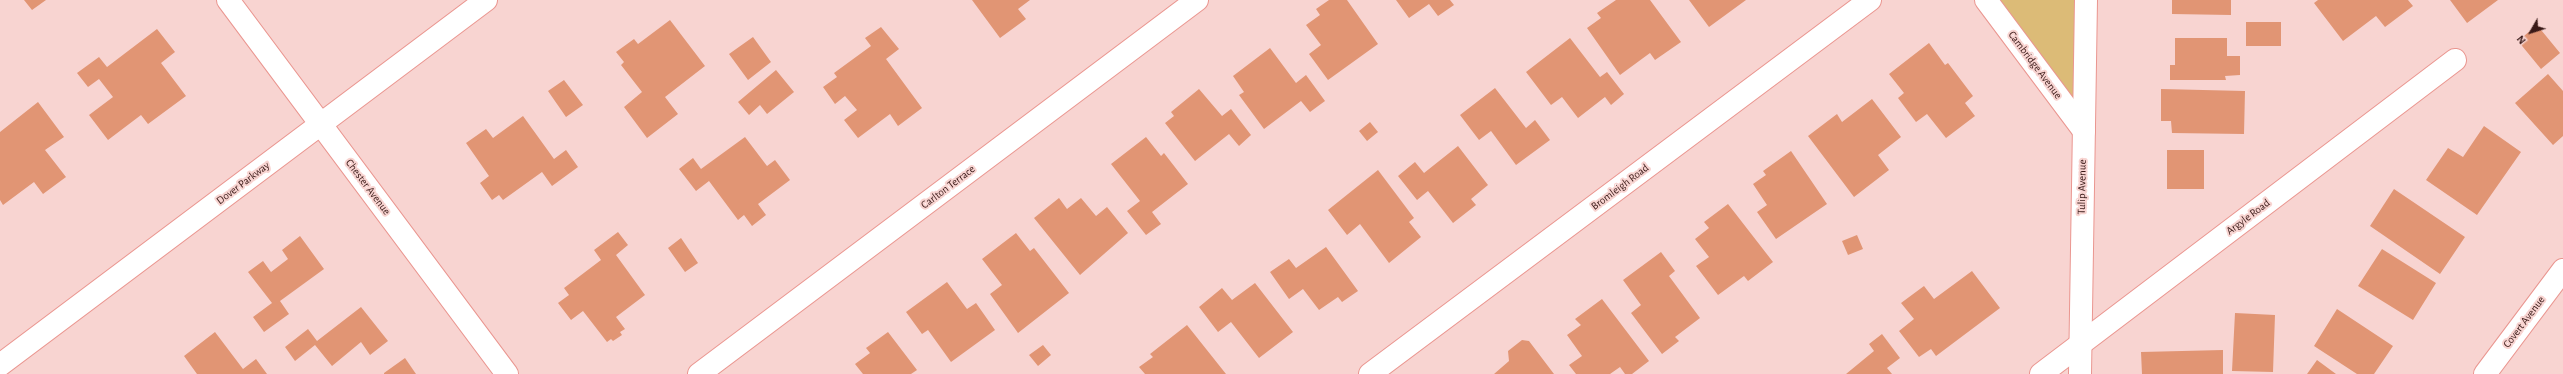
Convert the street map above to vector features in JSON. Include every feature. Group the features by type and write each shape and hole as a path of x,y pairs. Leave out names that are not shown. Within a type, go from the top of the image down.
{"street":[{"name":"Chester Avenue","path":"228,0 507,374"},
{"name":"Dover Parkway","path":"0,365 486,0"},
{"name":"Carlton Terrace","path":"699,374 1197,0"},
{"name":"Bromleigh Road","path":"1370,374 1870,0"},
{"name":"Cambridge Avenue","path":"1986,0 2084,131"},
{"name":"Tulip Avenue","path":"2080,374 2086,0"},
{"name":"Argyle Road","path":"2041,374 2454,60"},
{"name":"Covert Avenue","path":"2485,374 2563,270"}],"shaded area":[{"path":"1989,0 2083,0 2081,122"}],"building":[{"path":"24,0 46,0 32,10"},
{"path":"972,0 1030,0 1018,9 1026,19 1000,38"},
{"path":"1329,0 1347,0 1378,44 1328,80 1309,54 1321,45 1306,25 1320,15 1316,9"},
{"path":"1396,0 1450,0 1454,5 1438,16 1429,4 1409,18"},
{"path":"1616,0 1650,0 1681,42 1655,60 1650,53 1620,75 1587,28 1601,18 1597,13"},
{"path":"1689,0 1746,0 1709,27"},
{"path":"2172,0 2231,0 2231,15 2172,14"},
{"path":"2318,0 2408,0 2413,6 2385,27 2376,16 2343,41 2314,3"},
{"path":"2450,0 2498,0 2467,23"},
{"path":"670,20 705,66 665,97 678,114 647,138 624,107 642,92 621,65 624,62 616,52 634,39 638,44"},
{"path":"2246,22 2281,22 2281,46 2246,46"},
{"path":"2537,25 2560,53 2541,69 2518,41"},
{"path":"881,27 899,49 886,59 922,108 898,126 890,114 858,138 844,120 857,110 845,96 835,104 823,87 837,77 834,73 871,46 865,38"},
{"path":"157,29 175,52 161,63 186,96 148,124 141,115 108,140 89,115 113,97 99,79 88,87 77,73 99,57 107,67"},
{"path":"753,37 771,62 748,80 729,54"},
{"path":"1570,38 1600,77 1607,72 1624,94 1611,105 1605,97 1578,118 1562,97 1551,105 1526,72"},
{"path":"2175,38 2227,38 2227,56 2240,56 2240,75 2225,76 2226,80 2170,80 2170,65 2175,65"},
{"path":"1929,43 1945,65 1948,63 1973,96 1965,103 1975,116 1946,138 1927,114 1916,122 1898,98 1904,93 1889,74"},
{"path":"1270,48 1296,83 1306,75 1325,101 1310,112 1301,101 1264,129 1239,95 1244,92 1233,76"},
{"path":"776,70 794,92 767,114 760,105 749,115 738,102"},
{"path":"2548,74 2563,91 2563,136 2553,145 2515,103"},
{"path":"564,80 583,105 566,117 548,91"},
{"path":"1495,88 1526,128 1535,120 1550,140 1516,165 1491,131 1479,140 1460,115"},
{"path":"1199,89 1222,116 1231,109 1251,135 1239,146 1229,134 1195,161 1165,123 1174,116 1171,112"},
{"path":"2161,89 2245,91 2244,134 2172,133 2171,121 2161,121"},
{"path":"1872,99 1901,137 1878,155 1889,170 1854,197 1808,136 1837,114 1842,122"},
{"path":"38,102 64,137 45,150 66,177 43,194 34,182 3,205 0,200 0,132"},
{"path":"523,116 554,159 566,150 578,167 552,186 542,172 503,200 499,195 492,200 480,183 489,176 466,143 486,129 493,138"},
{"path":"1370,122 1378,132 1367,141 1359,131"},
{"path":"2484,126 2521,152 2477,215 2426,180 2448,148 2463,157"},
{"path":"745,137 767,166 775,160 790,180 758,204 766,215 752,226 744,215 738,220 709,181 696,191 679,169 693,158 701,169"},
{"path":"1146,137 1161,156 1164,153 1188,184 1152,212 1161,224 1146,235 1127,211 1140,201 1111,164"},
{"path":"1458,146 1488,185 1471,199 1476,205 1453,223 1428,191 1417,200 1398,176 1415,162 1424,173"},
{"path":"2167,150 2204,150 2204,189 2167,189"},
{"path":"1791,151 1827,204 1776,239 1757,212 1767,205 1753,184 1766,175 1763,171"},
{"path":"1378,170 1414,218 1409,222 1421,237 1389,263 1360,224 1347,235 1328,210"},
{"path":"2394,189 2465,237 2440,274 2370,226"},
{"path":"1059,198 1067,209 1081,198 1096,216 1107,207 1128,233 1080,275 1034,218"},
{"path":"1728,204 1773,262 1748,281 1744,276 1718,295 1696,266 1709,257 1695,239 1709,228 1704,222"},
{"path":"618,232 628,245 616,255 645,295 616,317 625,329 620,332 622,335 613,341 611,339 607,342 583,311 571,320 558,303 569,295 564,288 601,260 594,250"},
{"path":"1016,233 1030,251 1034,248 1069,293 1018,333 990,294 1002,285 982,259"},
{"path":"1857,235 1863,249 1848,255 1842,241"},
{"path":"300,236 324,269 280,301 289,314 264,332 253,317 272,303 248,272 263,261 271,272 288,259 282,250"},
{"path":"681,238 698,263 685,272 668,248"},
{"path":"1326,247 1358,291 1342,302 1338,297 1319,310 1303,289 1289,299 1270,272 1289,259 1296,268"},
{"path":"2382,249 2436,283 2413,320 2358,286"},
{"path":"1661,252 1675,271 1669,276 1700,318 1675,337 1679,341 1662,354 1631,313 1641,305 1623,280"},
{"path":"1972,271 2000,308 1936,356 1931,349 1919,357 1899,331 1914,319 1901,303 1924,286 1934,299"},
{"path":"947,282 967,309 976,303 995,330 951,362 928,330 922,334 906,312"},
{"path":"1255,283 1293,332 1259,358 1231,322 1218,332 1199,307 1222,288 1232,300"},
{"path":"1602,299 1649,361 1632,374 1625,374 1620,367 1610,374 1576,374 1569,365 1582,356 1567,335 1581,325 1575,319"},
{"path":"361,307 388,341 370,355 361,342 332,366 315,345 295,361 285,347 308,329 317,341"},
{"path":"2337,309 2393,346 2374,374 2357,374 2314,346"},
{"path":"2235,313 2275,315 2273,372 2232,371"},
{"path":"1187,325 1226,374 1145,374 1139,367 1153,357 1150,354"},
{"path":"215,332 243,369 256,359 267,374 197,374 184,356"},
{"path":"888,332 917,370 911,374 863,374 855,364 870,353 866,348"},
{"path":"1882,334 1900,358 1887,368 1892,374 1846,374 1874,351 1869,344"},
{"path":"1522,340 1529,341 1554,374 1494,374 1509,361 1508,351"},
{"path":"1043,345 1051,355 1038,366 1029,355"},
{"path":"2223,350 2223,374 2142,374 2141,352"},
{"path":"405,358 416,374 384,374 384,373"},
{"path":"2317,360 2336,374 2307,374"}]}
